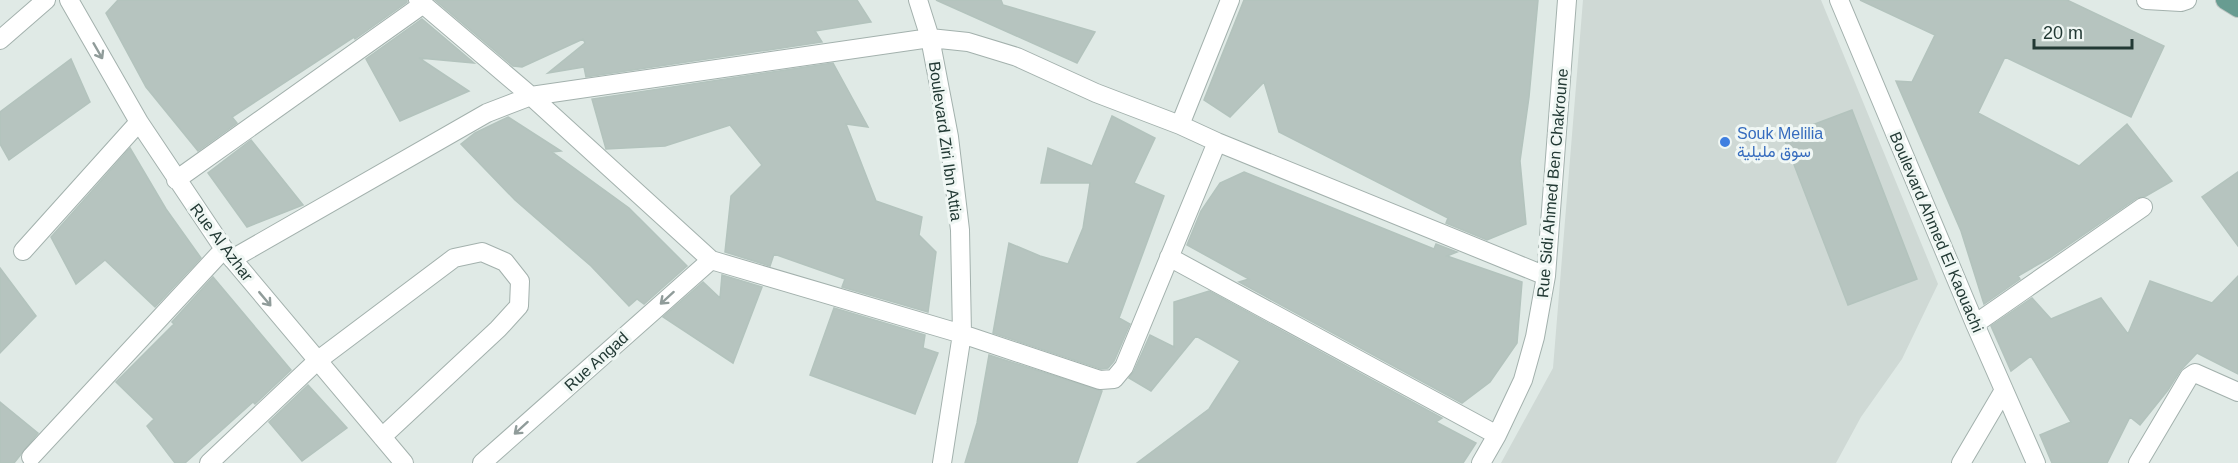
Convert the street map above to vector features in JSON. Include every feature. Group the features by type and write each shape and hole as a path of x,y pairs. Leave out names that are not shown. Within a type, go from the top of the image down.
{"main road":[{"path":"2225,0 2238,8"}],"street":[{"path":"0,40 46,0"},
{"name":"Rue Al Azhar","path":"69,0 139,122 228,254 404,463"},
{"name":"Boulevard Ziri Ibn Attia","path":"918,0 930,38 949,137 960,230 962,334 942,463"},
{"path":"1180,125 1230,0"},
{"name":"Rue Sidi Ahmed Ben Chakroune","path":"1481,463 1523,380 1531,357 1546,276 1567,0"},
{"name":"Boulevard Ahmed El Kaouachi","path":"1839,0 2036,463"},
{"path":"2146,0 2181,2 2187,0"},
{"path":"176,180 420,2 531,96 711,260 962,334 1100,380 1114,380 1124,367 1217,142"},
{"path":"31,457 228,254 487,113 531,96 930,38 968,42 1017,57 1096,93 1180,125 1546,276"},
{"path":"23,251 139,122"},
{"path":"1975,324 2144,207"},
{"path":"209,463 317,361 454,258 482,252 505,262 520,281 519,306 498,329 382,437"},
{"path":"1169,257 1497,435"},
{"name":"Rue Angad","path":"482,463 711,260"},
{"path":"2138,463 2189,377 2195,373 2238,392"},
{"path":"1961,463 2004,390"}],"shaded area":[{"name":"Souk Melilia سوق مليلية","path":"1583,0 1821,0 1938,284 1902,359 1861,417 1836,463 1501,463 1553,368"}],"building":[{"path":"118,0 407,0 407,2 355,39 354,37 232,117 237,123 198,151 146,87 106,13"},
{"path":"435,0 857,0 871,22 815,31 822,42 586,77 584,67 548,73 585,43 583,39 522,67 513,66"},
{"path":"936,0 1001,0 1003,5 1095,32 1077,63"},
{"path":"1244,0 1538,0 1529,97 1520,161 1526,224 1487,240 1446,223 1448,218 1279,132 1264,82 1230,117 1204,100"},
{"path":"1860,0 2067,0 2164,46 2131,117 2005,57 1978,113 2079,166 2127,124 2172,181 2146,196 2137,198 2051,257 2018,276 2020,279 1984,304 1961,231 1896,81 1912,82 1935,35"},
{"path":"422,19 474,63 419,58 469,91 400,121 366,59"},
{"path":"71,59 90,102 9,160 0,144 0,112"},
{"path":"833,63 868,127 846,124 876,201 922,217 919,235 936,252 928,312 842,287 845,279 774,254 770,266 725,252 731,196 762,165 730,125 665,146 606,149 592,99"},
{"path":"1852,110 1917,279 1848,305 1783,136"},
{"path":"1112,116 1155,138 1134,183 1164,196 1119,318 1130,324 1114,361 1108,368 1101,369 993,333 1009,243 1040,256 1068,264 1083,228 1090,183 1041,183 1048,148 1092,166"},
{"path":"508,117 561,151 552,152 629,208 687,266 644,304 637,299 629,306 591,266 515,200 461,144 475,133"},
{"path":"251,140 303,205 247,227 208,173"},
{"path":"130,148 166,209 201,258 155,307 105,260 76,284 51,237"},
{"path":"1244,172 1434,249 1436,244 1457,252 1447,256 1522,282 1517,343 1490,382 1462,403 1239,282 1249,279 1187,245 1201,211 1220,183"},
{"path":"2238,172 2238,246 2202,197"},
{"path":"0,268 36,316 0,353"},
{"path":"722,275 762,287 733,363 663,317 703,282 720,298"},
{"path":"2238,276 2238,374 2197,353 2180,371 2140,425 2130,417 2107,463 2052,463 2040,435 2071,422 2031,356 2011,371 1991,326 2032,298 2051,319 2101,298 2128,334 2150,281 2212,303"},
{"path":"213,277 291,370 255,404 253,402 185,463 175,463 147,426 154,419 116,382 174,324 172,322"},
{"path":"1209,291 1442,418 1436,422 1476,443 1463,463 1137,463 1209,409 1240,361 1196,336 1151,391 1129,378 1150,335 1174,347 1174,302"},
{"path":"834,308 925,335 923,348 938,353 915,414 810,375"},
{"path":"989,355 1102,391 1077,463 965,463 977,423"},
{"path":"308,385 347,428 302,461 269,422"},
{"path":"0,402 38,433 14,463 0,463"}],"place":[{"name":"Souk Melilia سوق مليلية","path":"1725,142"}]}
